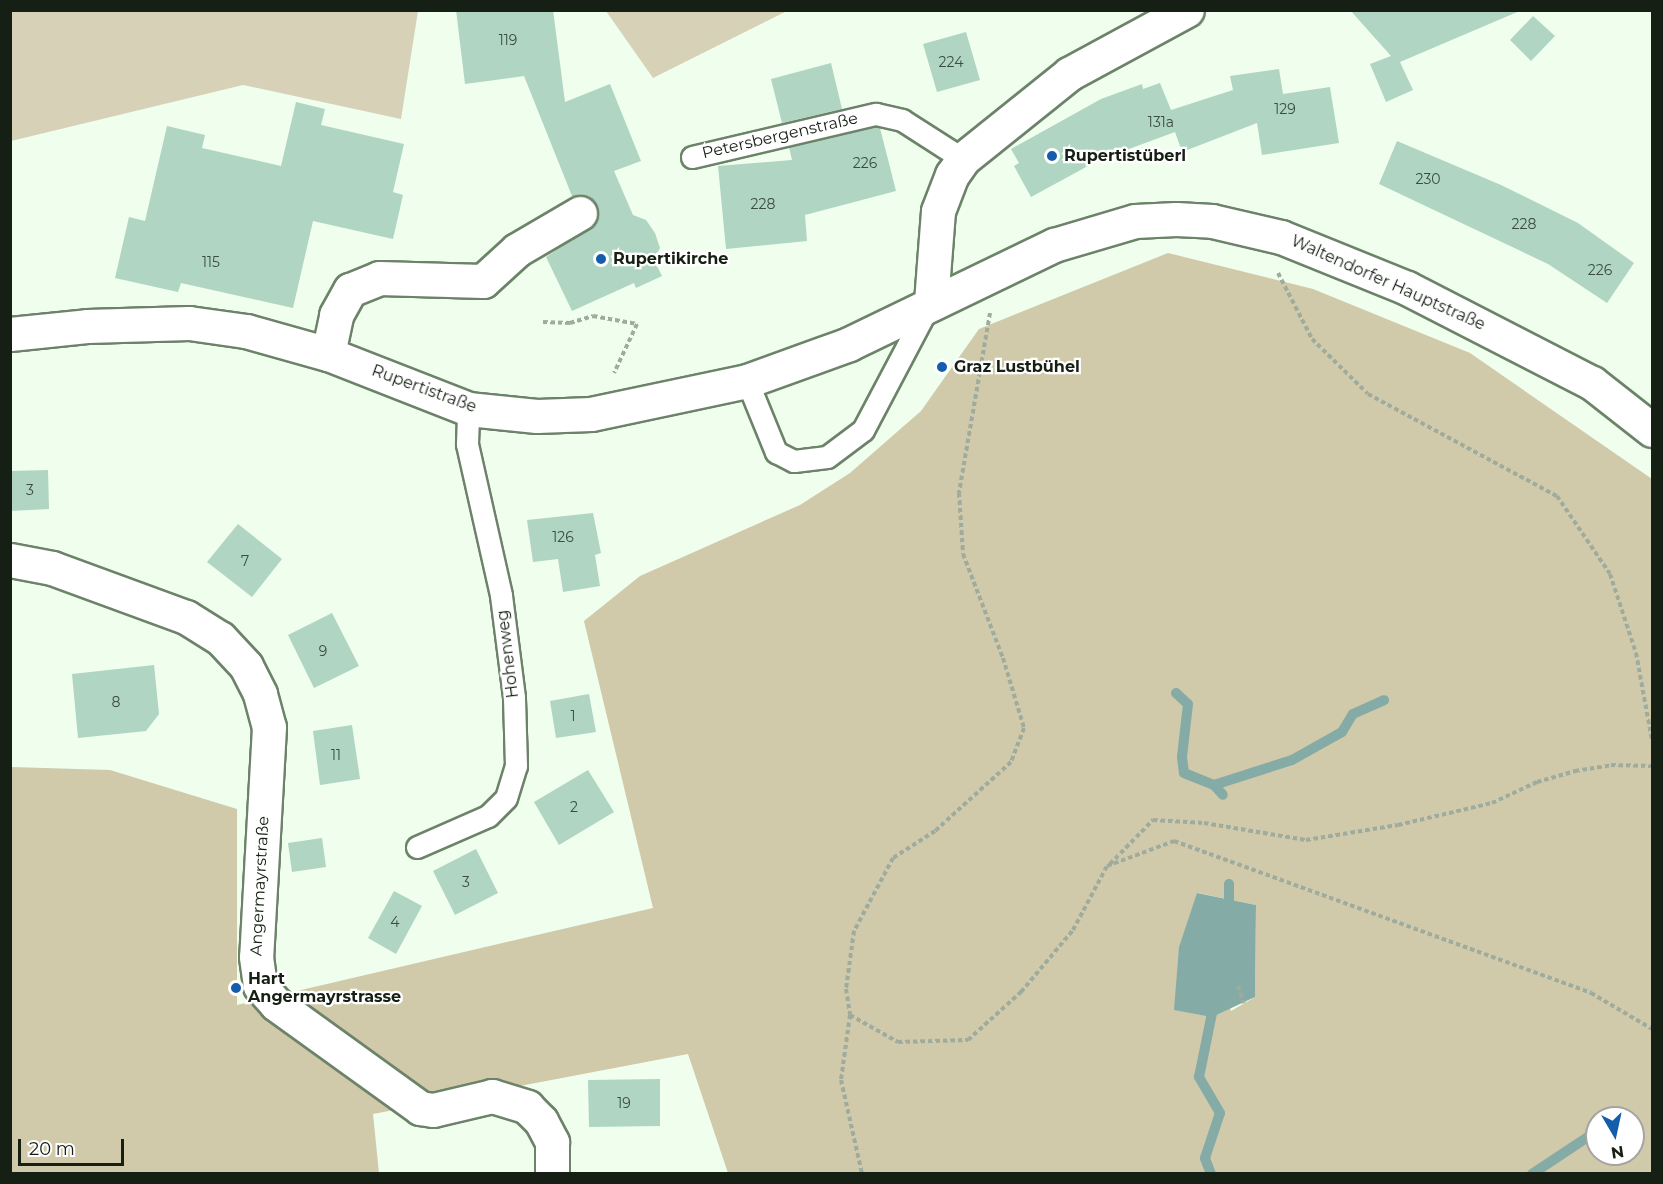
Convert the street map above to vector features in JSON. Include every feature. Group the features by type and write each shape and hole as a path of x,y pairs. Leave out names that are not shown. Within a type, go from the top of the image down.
{"main road":[{"path":"931,302 938,211 952,175 963,159 1069,74 1187,10"},
{"path":"328,354 336,315 350,290 379,278 483,281 517,250 580,213"},
{"name":"Waltendorfer Hauptstraße","path":"931,302 1054,244 1135,221 1212,221 1281,237 1407,288 1520,343 1592,383 1653,430"},
{"name":"Rupertistraße","path":"10,334 87,326 189,323 246,331 328,354 468,409 537,416 591,414 747,381 849,344 931,302"},
{"name":"Angermayrstraße","path":"10,560 52,568 186,617 220,638 246,666 260,694 268,727 255,957 260,986 276,1004 420,1108 433,1110 492,1096 527,1107 541,1121 552,1142 552,1173"}],"lane":[{"name":"Petersbergenstraße","path":"692,157 876,114 902,120 963,159"},
{"path":"747,381 770,444 785,457 810,461 827,457 863,430 931,302"},
{"name":"Hohenweg","path":"417,847 488,816 506,798 516,766 514,697 503,606 467,444 468,409"}],"path":[{"path":"1281,237 1271,260 1312,339 1368,394 1557,496 1610,574 1635,653 1653,740"},
{"path":"862,1173 841,1080 850,1015 846,989 854,931 893,858 935,831 1011,762 1024,728 1004,658 963,554 959,493 996,271"},
{"path":"543,322 570,323 593,316 637,324 609,383"},
{"path":"850,1015 898,1042 968,1040 1021,992 1073,930 1107,866 1153,820 1204,823 1306,840 1398,825 1492,803 1537,782 1575,771 1611,765 1653,766"},
{"path":"1107,866 1174,841 1591,993 1653,1029"},
{"path":"1238,986 1244,1003"}],"shaded area":[{"path":"10,11 418,11 401,119 243,85 11,141"},
{"path":"606,11 787,11 653,78"},
{"path":"1168,253 1313,289 1470,353 1652,479 1652,1173 728,1173 688,1054 373,1114 379,1173 11,1174 11,767 110,770 237,809 237,1005 653,908 584,621 640,576 800,505 850,473 921,411 979,329","holes":["1198,893 1256,905 1255,997 1231,1011"]}],"water":[{"path":"1197,893 1256,905 1255,997 1212,1017 1174,1010 1179,947"}],"building":[{"path":"456,10 553,10 565,102 610,84 641,161 614,171 633,215 646,220 655,233 660,248 654,260 662,276 636,288 634,283 572,311 546,257 596,223 596,204 589,196 572,196 524,76 465,84"},
{"path":"1350,10 1522,10 1400,62 1413,90 1386,102 1370,64 1391,56"},
{"path":"1533,16 1555,36 1531,61 1510,40"},
{"path":"966,32 980,80 937,92 923,44"},
{"path":"831,63 842,109 782,123 771,79"},
{"path":"1279,69 1283,94 1330,87 1339,143 1262,155 1257,123 1182,152 1175,132 1099,160 1031,197 1014,166 1019,163 1011,149 1101,99 1142,84 1143,89 1160,83 1171,110 1233,90 1230,76"},
{"path":"296,102 325,109 321,125 404,144 393,192 403,195 393,239 313,221 293,308 181,283 178,292 115,278 129,217 145,221 167,126 205,135 202,148 281,166"},
{"path":"880,128 896,191 805,215 807,241 726,249 718,166 792,160 789,147"},
{"path":"1397,141 1501,185 1578,223 1634,263 1607,303 1548,264 1379,184"},
{"path":"48,470 49,509 10,511 10,471"},
{"path":"593,513 601,553 595,555 600,586 563,592 558,559 533,562 527,520"},
{"path":"238,524 282,559 252,597 207,562"},
{"path":"332,613 359,666 314,688 288,635"},
{"path":"154,665 159,714 146,731 78,738 72,674"},
{"path":"589,694 596,732 556,738 550,701"},
{"path":"352,725 360,779 320,785 313,731"},
{"path":"588,770 614,812 559,845 534,802"},
{"path":"322,838 326,867 292,872 288,843"},
{"path":"476,849 498,893 455,915 433,871"},
{"path":"394,891 422,906 396,954 368,938"},
{"path":"660,1079 660,1126 589,1127 588,1080"}],"waterway":[{"path":"1176,693 1188,704 1182,757 1184,773 1214,785 1223,795"},
{"path":"1214,785 1292,760 1342,732 1353,714 1384,700"},
{"path":"1229,884 1229,914"},
{"path":"1211,1174 1205,1158 1220,1113 1199,1077 1214,1003"},
{"path":"1532,1174 1585,1139"}],"place":[{"name":"Rupertistüberl","path":"1052,156"},
{"name":"Rupertikirche","path":"601,259"},
{"name":"Graz Lustbühel","path":"942,367"},
{"name":"Hart Angermayrstrasse","path":"236,988"}]}
